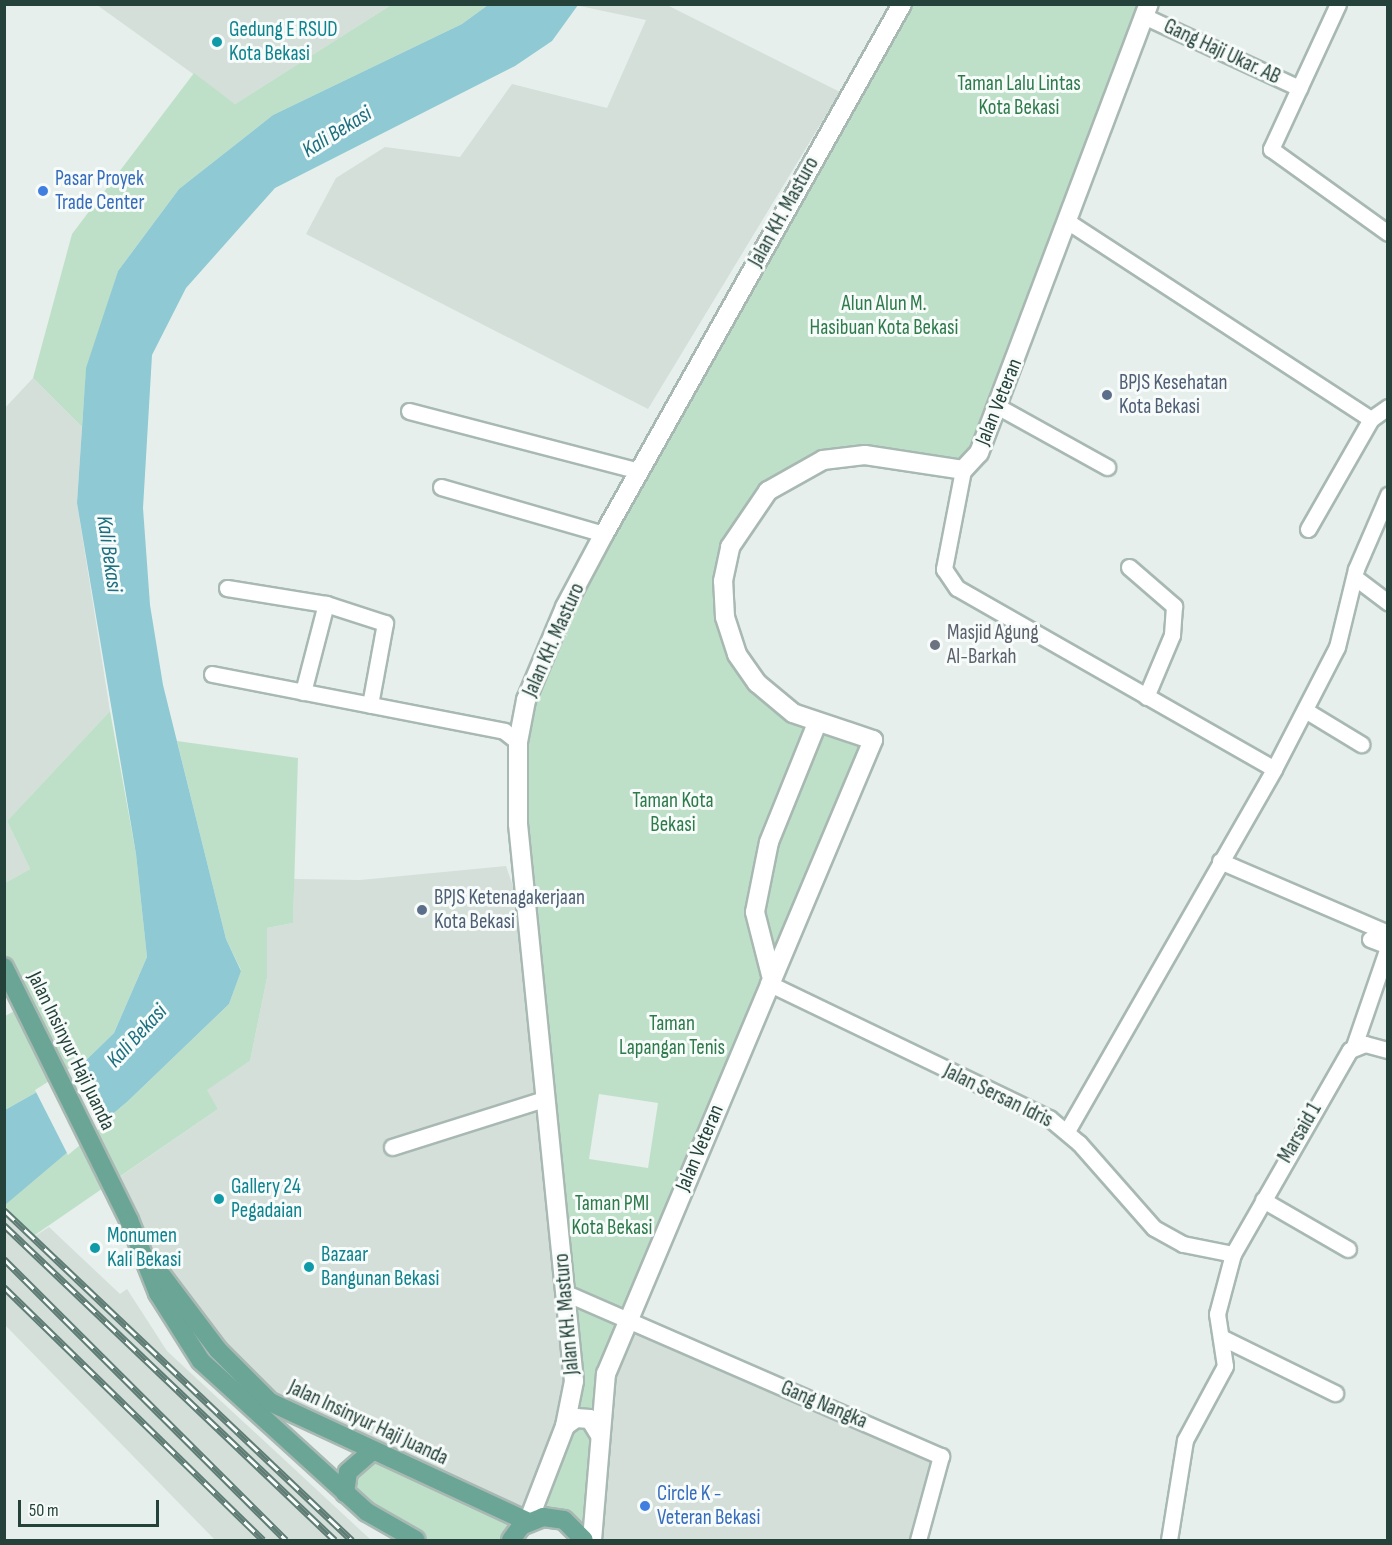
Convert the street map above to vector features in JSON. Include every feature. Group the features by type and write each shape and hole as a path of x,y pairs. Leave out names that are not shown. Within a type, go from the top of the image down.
{"main road":[{"name":"Jalan Insinyur Haji Juanda","path":"8,973 129,1220 158,1293 201,1361 367,1512 416,1540"},
{"name":"Jalan Insinyur Haji Juanda","path":"129,1220 170,1289 249,1383 300,1419 528,1521"},
{"path":"345,1492 348,1472 372,1451"},
{"path":"511,1540 528,1521 543,1517 564,1520 584,1540"}],"street":[{"name":"Jalan KH. Masturo","path":"528,1521 565,1426 574,1381 518,824 518,742 540,662 604,534 902,4"},
{"path":"1338,4 1272,152 1388,233"},
{"name":"Gang Haji Ukar. AB","path":"1147,10 1299,88"},
{"name":"Jalan Veteran","path":"592,1540 606,1374 770,979 873,740 817,723 794,713 757,683 737,654 725,617 723,581 744,519 768,490 823,460 865,455 963,470 979,453 1070,223 1147,10"},
{"path":"1070,223 1371,419"},
{"path":"997,406 1107,467"},
{"path":"1308,529 1371,419 1388,407"},
{"path":"409,411 639,471"},
{"path":"963,470 944,568 947,577 1146,697 1274,769"},
{"path":"441,487 604,534"},
{"path":"1067,1131 1274,769 1337,647 1357,579 1356,569 1388,495"},
{"path":"1129,567 1174,606 1172,635 1146,697"},
{"path":"1357,579 1388,602"},
{"path":"227,588 326,604 385,623 370,705"},
{"path":"303,692 326,604"},
{"path":"212,674 504,731 518,742"},
{"path":"1305,710 1361,744"},
{"path":"770,979 755,912 769,842 817,723"},
{"path":"1220,861 1388,933"},
{"path":"1370,939 1388,946"},
{"name":"Marsaid 1","path":"1169,1540 1181,1453 1222,1376 1223,1338 1216,1314 1233,1254 1354,1046 1388,946"},
{"name":"Jalan Sersan Idris","path":"770,979 1067,1131 1154,1228 1183,1244 1233,1254"},
{"path":"1354,1046 1388,1050"},
{"path":"392,1147 544,1099"},
{"path":"1263,1200 1348,1249"},
{"path":"567,1294 627,1320"},
{"name":"Gang Nangka","path":"627,1320 941,1456 918,1540"},
{"path":"1223,1338 1335,1392"},
{"path":"565,1426 576,1418 590,1419 600,1435"}],"shaded area":[{"path":"97,5 391,5 235,104"},
{"path":"575,5 667,5 840,92 648,409 306,234 336,178 385,147 460,157 512,84 607,108 646,20"},
{"path":"33,378 82,427 77,503 110,711 7,821 30,869 5,883 4,409"},
{"path":"506,866 528,930 574,1381 528,1522 270,1402 169,1289 111,1183 218,1109 206,1090 250,1061 267,978 267,928 293,923 294,879 360,880"},
{"path":"5,1212 32,1238 49,1227 120,1294 127,1289 167,1351 371,1540 215,1540 5,1325"},
{"path":"627,1320 941,1456 918,1540 592,1540 600,1435"}],"green space":[{"path":"391,5 488,5 462,24 273,115 179,189 118,271 86,372 82,427 33,378 72,234 194,73 235,104"},
{"path":"902,5 1149,5 963,470 823,460 768,491 723,581 737,654 793,713 873,740 606,1374 592,1540 543,1517 511,1540 416,1540 345,1493 372,1451 528,1521 572,1399 517,791 536,672","holes":["599,1094 658,1103 648,1168 589,1159"]},
{"path":"110,711 136,854 147,957 114,1033 76,1070 5,1110 5,1016 24,1006 5,967 5,883 30,869 7,821"},
{"path":"177,741 298,758 293,923 267,928 267,978 250,1061 207,1090 218,1109 32,1237 4,1205 128,1101 229,1004 241,970 226,939"}],"water":[{"name":"Kali Bekasi","path":"488,5 578,5 552,41 515,66 275,188 186,288 152,355 143,508 150,605 163,685 226,939 241,971 229,1004 128,1101 5,1205 5,1110 76,1070 114,1033 147,957 136,854 77,503 86,368 118,271 179,189 273,115 462,24"}],"pier":[{"path":"81,1061 110,1120 68,1155 35,1090"}],"railway":[{"path":"4,1210 352,1540"},
{"path":"4,1225 335,1540"},
{"path":"4,1259 286,1540"},
{"path":"4,1287 263,1540"}],"place":[{"name":"Gedung E RSUD Kota Bekasi","path":"217,42"},
{"name":"Pasar Proyek Trade Center","path":"43,191"},
{"name":"BPJS Kesehatan Kota Bekasi","path":"1107,395"},
{"name":"Masjid Agung Al-Barkah","path":"935,645"},
{"name":"BPJS Ketenagakerjaan Kota Bekasi","path":"422,910"},
{"name":"Gallery 24 Pegadaian","path":"219,1199"},
{"name":"Monumen Kali Bekasi","path":"95,1248"},
{"name":"Bazaar Bangunan Bekasi","path":"309,1267"},
{"name":"Circle K - Veteran Bekasi","path":"645,1506"}],"park label":[{"name":"Taman Lalu Lintas Kota Bekasi","path":"1019,96"},
{"name":"Alun Alun M. Hasibuan Kota Bekasi","path":"884,316"},
{"name":"Taman Kota Bekasi","path":"673,813"},
{"name":"Taman Lapangan Tenis","path":"672,1036"},
{"name":"Taman PMI Kota Bekasi","path":"612,1216"}]}
